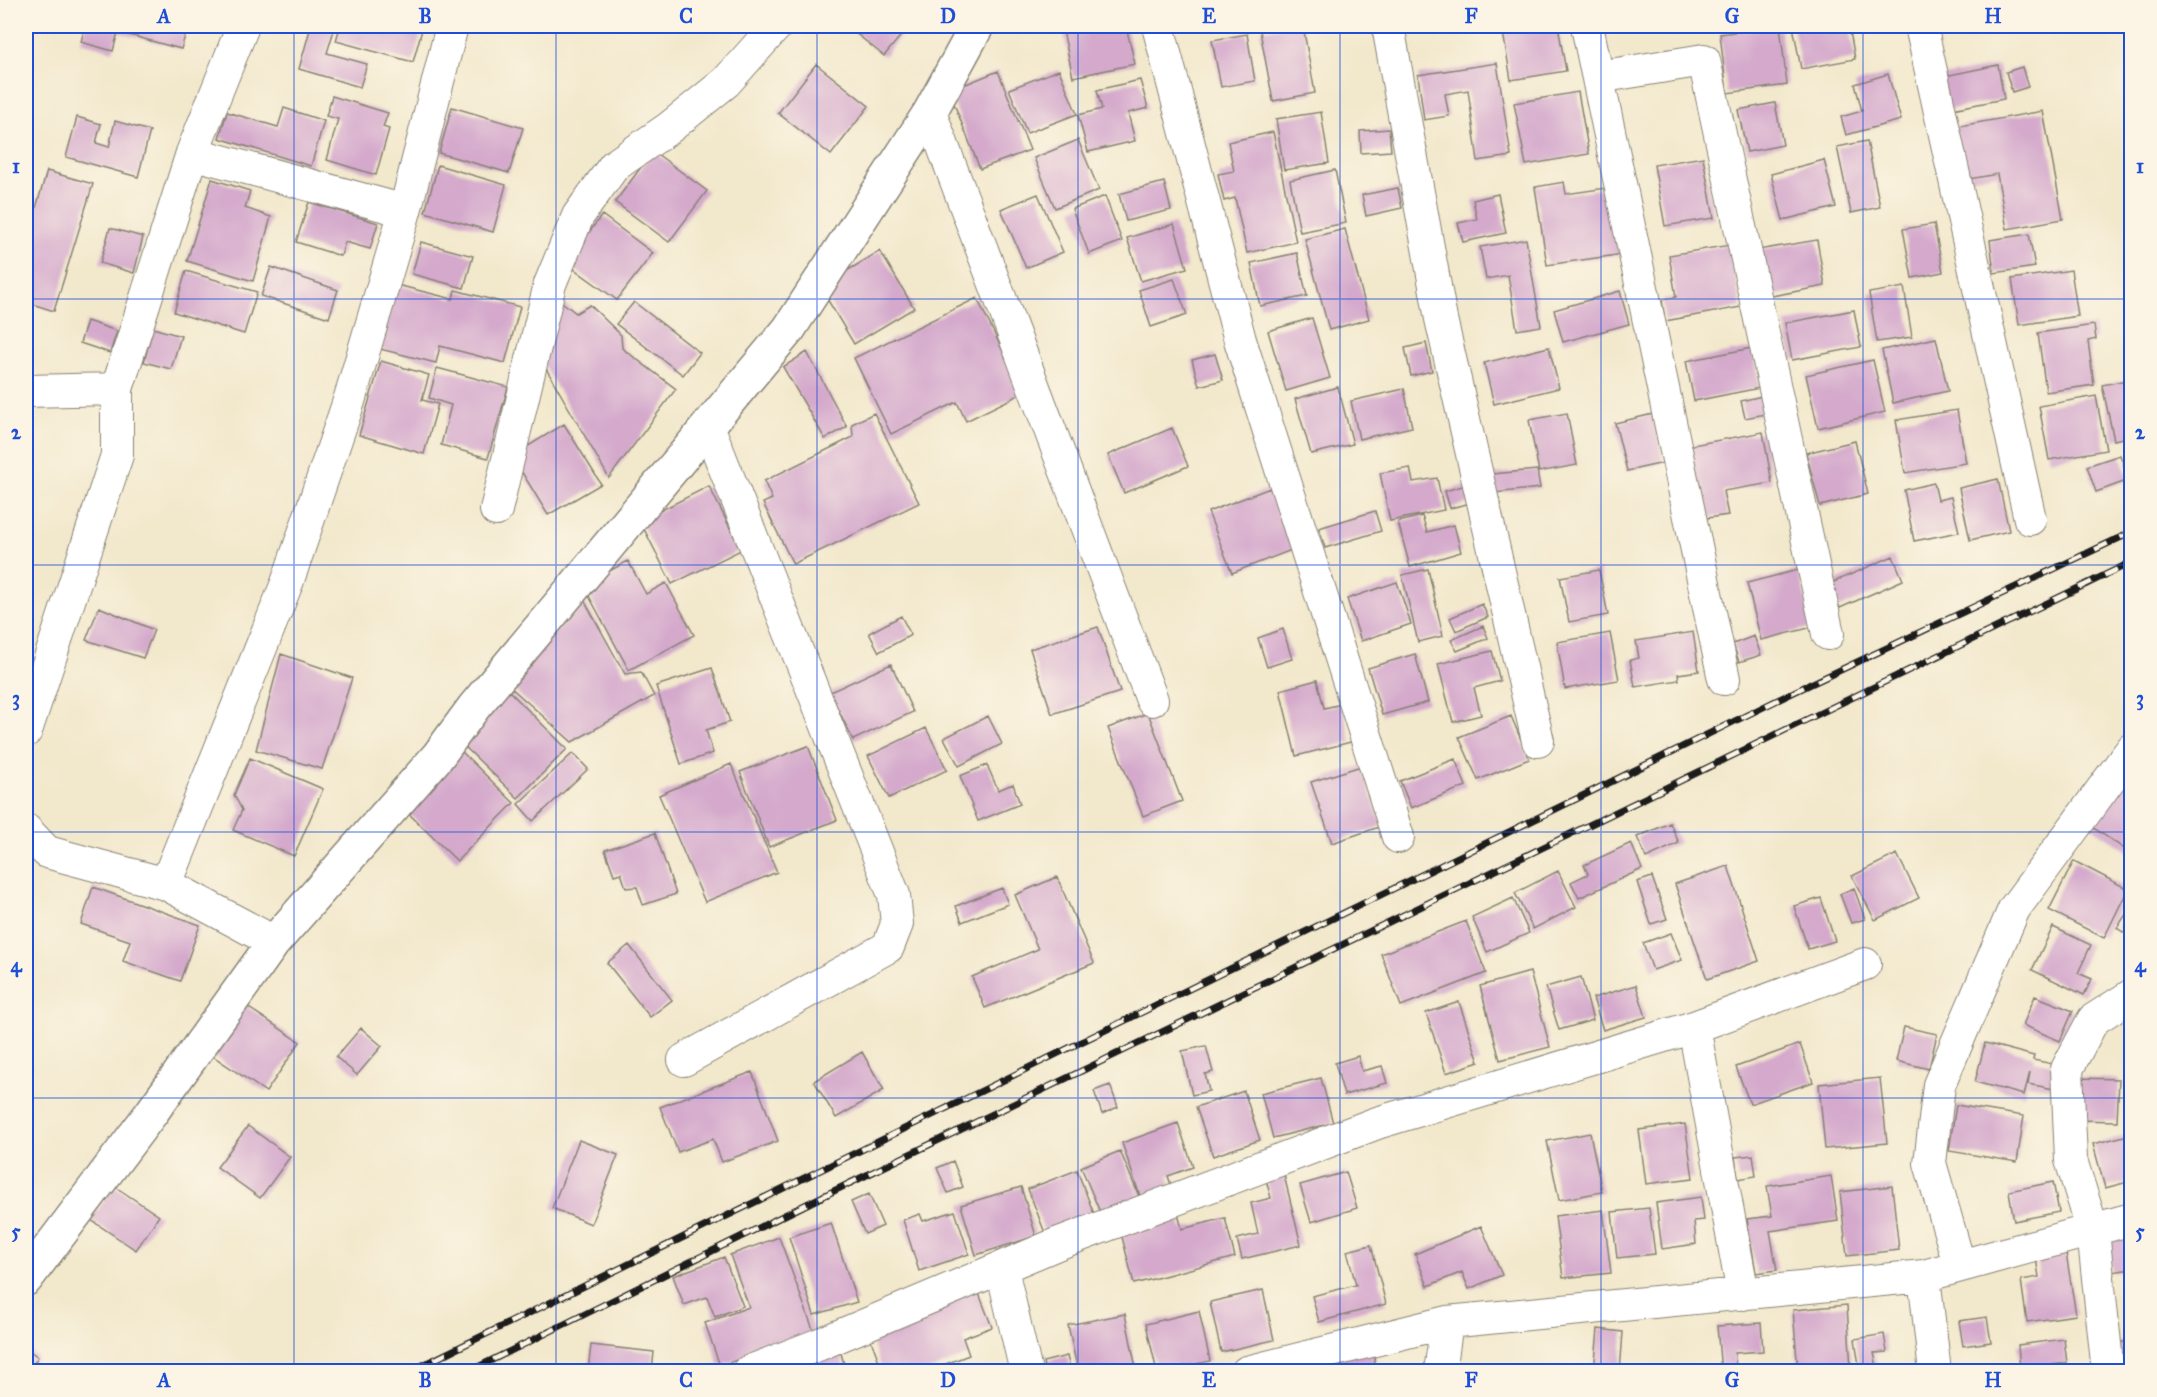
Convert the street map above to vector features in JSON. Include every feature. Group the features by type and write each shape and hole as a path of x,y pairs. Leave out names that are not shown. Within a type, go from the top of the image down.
{"street":[{"path":"26,731 117,455 117,389 192,153 243,26"},
{"path":"166,884 287,583 349,401 405,211 452,26"},
{"path":"496,510 550,284 578,216 614,166 669,128 726,82 776,26"},
{"path":"26,1279 152,1112 274,942 438,756 474,707 789,329 930,112 977,26"},
{"path":"1158,26 1240,340 1398,837"},
{"path":"1388,26 1442,319 1538,741"},
{"path":"1587,26 1724,679"},
{"path":"1921,26 2030,519"},
{"path":"1598,77 1704,60 1828,634"},
{"path":"930,112 1152,700"},
{"path":"192,153 405,211"},
{"path":"26,391 117,389"},
{"path":"684,1060 888,947 897,924 894,896 708,426"},
{"path":"1959,1264 1930,1163 1939,1085 2014,909 2132,749"},
{"path":"26,830 47,852 166,884 274,942"},
{"path":"748,1371 1002,1269 1056,1244 1377,1123 1694,1027 1865,964"},
{"path":"2108,1371 2093,1231 2071,1160 2067,1069 2093,1020 2132,995"},
{"path":"1694,1027 1743,1294"},
{"path":"1247,1371 1337,1347 1447,1322 1924,1276 1959,1264 2132,1219"},
{"path":"1002,1269 1026,1371"},
{"path":"1924,1276 1935,1371"},
{"path":"1440,1371 1447,1322"}],"building":[{"path":"85,26 188,26 181,49 118,32 113,51 81,42"},
{"path":"311,26 335,27 327,53 367,64 360,87 299,69"},
{"path":"340,26 423,26 413,62 336,41"},
{"path":"847,26 909,26 884,56"},
{"path":"1062,26 1126,26 1135,64 1073,77"},
{"path":"1287,26 1303,26 1315,93 1273,101 1260,31"},
{"path":"1502,26 1558,26 1566,71 1511,80"},
{"path":"1780,26 1787,85 1727,93 1720,34"},
{"path":"1793,26 1849,26 1855,59 1801,69"},
{"path":"1247,34 1255,81 1221,87 1212,40"},
{"path":"1497,63 1511,156 1478,161 1468,90 1445,94 1449,116 1424,120 1418,75"},
{"path":"816,64 869,106 831,155 778,113"},
{"path":"1998,65 2004,99 1947,110 1940,77"},
{"path":"2022,67 2028,87 2012,92 2006,72"},
{"path":"1059,70 1077,114 1027,133 1009,89"},
{"path":"998,71 1030,150 980,169 949,91"},
{"path":"1888,74 1901,120 1846,135 1841,117 1862,111 1855,84"},
{"path":"1140,80 1148,108 1128,113 1135,141 1088,152 1078,115 1102,109 1097,90"},
{"path":"1578,92 1589,154 1526,165 1514,103"},
{"path":"332,96 388,113 383,127 389,129 376,175 327,160 338,119 326,116"},
{"path":"1775,103 1783,145 1747,152 1738,110"},
{"path":"452,107 523,128 509,173 439,153"},
{"path":"284,108 324,121 311,166 219,138 227,112 278,127"},
{"path":"2043,111 2063,219 2007,229 1997,174 1964,180 1954,127"},
{"path":"1321,112 1329,163 1284,170 1276,119"},
{"path":"77,117 101,124 96,143 109,147 115,121 150,131 138,177 66,157"},
{"path":"1389,129 1391,151 1361,153 1360,131"},
{"path":"1273,132 1296,242 1247,253 1235,198 1224,201 1218,174 1234,171 1228,142"},
{"path":"1078,140 1099,190 1055,208 1034,158"},
{"path":"1867,141 1880,207 1851,213 1837,147"},
{"path":"653,151 707,191 669,242 615,202"},
{"path":"1703,157 1714,218 1665,226 1654,165"},
{"path":"1824,160 1836,207 1783,220 1771,174"},
{"path":"438,165 506,185 493,232 425,212"},
{"path":"1335,170 1346,223 1300,232 1290,180"},
{"path":"47,171 93,184 54,311 26,302 26,241"},
{"path":"212,179 250,191 245,208 271,217 253,281 187,261"},
{"path":"1164,182 1171,210 1126,221 1119,194"},
{"path":"1564,182 1566,194 1613,187 1624,254 1547,265 1535,187"},
{"path":"1398,188 1402,208 1366,216 1362,195"},
{"path":"1038,194 1063,252 1026,268 1001,209"},
{"path":"1498,194 1506,233 1463,242 1458,223 1477,219 1473,200"},
{"path":"1105,196 1122,241 1089,254 1072,209"},
{"path":"309,202 378,223 370,249 345,242 341,256 296,242"},
{"path":"602,215 653,253 617,300 566,263"},
{"path":"1174,224 1187,268 1141,281 1127,238"},
{"path":"1934,224 1943,272 1912,278 1903,229"},
{"path":"110,228 143,237 134,273 100,263"},
{"path":"1345,229 1369,319 1329,330 1305,239"},
{"path":"2029,234 2035,267 1994,273 1990,240"},
{"path":"1526,239 1541,326 1517,330 1508,275 1486,279 1480,247"},
{"path":"1817,240 1825,286 1761,298 1752,251"},
{"path":"421,242 473,256 464,288 412,274"},
{"path":"1730,245 1741,307 1665,321 1662,300 1676,297 1669,255"},
{"path":"880,251 914,308 854,344 820,287"},
{"path":"1297,253 1307,296 1260,306 1251,263"},
{"path":"271,267 338,290 329,318 261,296"},
{"path":"2071,270 2078,316 2019,325 2012,279"},
{"path":"186,271 257,292 244,334 174,312"},
{"path":"1174,279 1187,315 1151,327 1139,290"},
{"path":"397,285 453,299 455,290 520,307 505,363 440,346 436,363 380,349"},
{"path":"1904,287 1912,337 1877,342 1869,293"},
{"path":"1620,291 1629,324 1563,342 1554,310"},
{"path":"977,298 1023,393 966,421 957,402 891,434 854,358"},
{"path":"558,299 576,313 590,305 621,335 622,348 676,389 609,478 540,358"},
{"path":"634,302 700,353 683,375 616,324"},
{"path":"1854,310 1861,347 1792,360 1785,323"},
{"path":"1312,318 1330,378 1286,391 1268,331"},
{"path":"87,321 117,331 110,353 80,343"},
{"path":"2094,325 2096,339 2088,341 2094,385 2046,392 2038,333"},
{"path":"153,328 181,336 171,369 144,362"},
{"path":"1936,338 1948,391 1893,403 1882,350"},
{"path":"1426,343 1432,371 1411,376 1405,348"},
{"path":"1549,347 1559,388 1494,404 1484,363"},
{"path":"1752,348 1760,388 1694,401 1686,361"},
{"path":"807,352 847,427 825,439 783,367"},
{"path":"1215,354 1223,380 1199,386 1192,360"},
{"path":"1873,360 1885,412 1818,428 1806,375"},
{"path":"381,361 429,375 422,400 438,404 424,454 359,435"},
{"path":"437,368 508,387 488,458 441,445 451,405 429,398"},
{"path":"2132,379 2132,436 2114,440 2102,385"},
{"path":"1338,387 1353,444 1311,454 1295,399"},
{"path":"1404,389 1412,427 1359,439 1351,401"},
{"path":"1762,396 1766,414 1745,418 1741,401"},
{"path":"2096,396 2106,450 2049,460 2039,406"},
{"path":"1957,410 1966,463 1905,473 1896,420"},
{"path":"874,413 919,503 793,564 763,503 772,499 764,481 853,437 852,424"},
{"path":"1567,413 1577,465 1539,472 1529,420"},
{"path":"1653,414 1664,463 1627,471 1615,423"},
{"path":"564,424 601,484 548,515 512,456"},
{"path":"1172,428 1188,466 1124,493 1108,455"},
{"path":"1763,432 1772,483 1723,491 1728,515 1700,519 1687,446"},
{"path":"1855,441 1868,494 1820,506 1806,453"},
{"path":"2120,455 2129,480 2096,492 2087,466"},
{"path":"1410,468 1413,482 1437,478 1444,510 1390,521 1380,473"},
{"path":"1537,470 1540,488 1494,493 1492,474"},
{"path":"1998,479 2009,531 1970,540 1959,488"},
{"path":"1934,483 1938,500 1951,497 1959,532 1914,541 1904,490"},
{"path":"1466,485 1471,503 1450,508 1445,491"},
{"path":"709,486 741,550 672,584 640,521"},
{"path":"1270,488 1294,549 1232,573 1208,512"},
{"path":"1375,511 1381,531 1325,548 1319,528"},
{"path":"1422,516 1427,532 1454,525 1461,552 1410,567 1398,522"},
{"path":"1893,556 1903,580 1840,608 1829,584"},
{"path":"628,561 646,594 666,583 694,635 629,670 583,585"},
{"path":"1428,569 1443,636 1418,642 1402,575"},
{"path":"1599,570 1608,615 1569,622 1560,577"},
{"path":"1798,570 1813,627 1761,640 1747,583"},
{"path":"1397,582 1411,624 1361,641 1347,599"},
{"path":"584,600 625,674 641,672 654,696 572,742 508,685"},
{"path":"1482,604 1488,617 1456,631 1450,618"},
{"path":"99,607 154,630 143,658 86,640"},
{"path":"901,616 911,635 879,652 869,633"},
{"path":"1483,626 1488,638 1457,651 1451,640"},
{"path":"1098,627 1120,692 1052,714 1030,649"},
{"path":"1283,629 1292,659 1267,667 1258,638"},
{"path":"1693,632 1699,671 1678,674 1679,680 1635,687 1630,660 1639,658 1636,641"},
{"path":"1610,633 1619,680 1565,689 1557,642"},
{"path":"1754,636 1761,655 1739,662 1733,644"},
{"path":"1492,651 1500,681 1474,688 1481,715 1453,722 1438,664"},
{"path":"281,654 352,678 322,769 256,750"},
{"path":"1415,654 1428,702 1382,715 1368,668"},
{"path":"891,664 913,712 853,740 830,692"},
{"path":"712,668 730,722 706,730 713,753 681,764 656,686"},
{"path":"1317,680 1324,708 1342,704 1351,742 1296,756 1280,690"},
{"path":"509,691 567,749 518,798 459,741"},
{"path":"1148,713 1182,801 1143,816 1108,728"},
{"path":"988,716 1002,744 959,766 944,738"},
{"path":"1511,716 1529,759 1478,780 1459,737"},
{"path":"926,728 947,770 889,798 868,756"},
{"path":"808,746 837,820 769,847 740,772"},
{"path":"460,750 514,803 457,861 403,808"},
{"path":"573,753 588,769 533,821 518,804"},
{"path":"250,758 323,789 294,856 233,830 242,810 234,795"},
{"path":"1455,759 1466,786 1411,808 1400,781"},
{"path":"731,764 777,872 705,902 659,795"},
{"path":"987,765 998,790 1013,784 1020,804 978,821 960,776"},
{"path":"1361,766 1382,826 1332,843 1311,782"},
{"path":"2132,769 2132,854 2091,826"},
{"path":"1670,823 1679,843 1646,858 1637,837"},
{"path":"655,833 676,894 643,905 637,887 626,888 621,873 614,875 605,850"},
{"path":"1631,843 1642,869 1579,898 1571,882 1588,874 1584,865"},
{"path":"1897,854 1919,898 1875,920 1852,876"},
{"path":"2074,861 2128,889 2104,938 2049,910"},
{"path":"1728,866 1759,961 1707,979 1675,884"},
{"path":"1558,871 1576,907 1533,929 1515,893"},
{"path":"1057,877 1094,963 985,1008 972,977 1038,949 1015,895"},
{"path":"1652,877 1667,919 1651,924 1637,882"},
{"path":"93,887 200,925 180,981 123,961 130,941 81,924"},
{"path":"1002,888 1008,904 962,922 956,906"},
{"path":"1854,888 1865,919 1851,923 1840,894"},
{"path":"1513,898 1529,933 1487,952 1472,917"},
{"path":"1821,898 1835,941 1808,949 1794,906"},
{"path":"2132,905 2132,938 2117,928"},
{"path":"1466,921 1486,973 1401,1006 1381,954"},
{"path":"2053,927 2091,945 2078,973 2092,979 2084,995 2032,970"},
{"path":"1671,933 1682,960 1653,970 1643,943"},
{"path":"629,945 672,1000 650,1017 607,963"},
{"path":"1530,972 1550,1047 1500,1060 1480,986"},
{"path":"1581,977 1593,1020 1559,1030 1546,987"},
{"path":"1636,985 1646,1017 1603,1030 1593,998"},
{"path":"2035,996 2073,1011 2060,1041 2023,1025"},
{"path":"1459,1002 1479,1062 1446,1073 1426,1013"},
{"path":"243,1004 300,1042 266,1092 210,1054"},
{"path":"1904,1027 1937,1034 1929,1069 1896,1061"},
{"path":"361,1028 382,1046 357,1075 336,1057"},
{"path":"1985,1043 2034,1056 2033,1060 2058,1065 2054,1089 2028,1084 2030,1072 2024,1095 1975,1082"},
{"path":"1800,1044 1813,1082 1750,1104 1736,1067"},
{"path":"1206,1046 1213,1072 1205,1074 1209,1091 1192,1095 1182,1051"},
{"path":"862,1052 884,1090 836,1118 814,1081"},
{"path":"1358,1056 1362,1071 1382,1066 1387,1083 1344,1095 1335,1063"},
{"path":"752,1072 778,1141 722,1162 713,1139 678,1152 660,1107"},
{"path":"1321,1078 1333,1123 1273,1138 1261,1093"},
{"path":"1880,1078 1887,1143 1825,1149 1819,1084"},
{"path":"2077,1078 2119,1079 2117,1121 2076,1120"},
{"path":"1110,1085 1118,1107 1102,1114 1094,1091"},
{"path":"1244,1091 1260,1140 1213,1156 1196,1107"},
{"path":"1956,1105 2024,1116 2017,1162 1949,1151"},
{"path":"1178,1123 1193,1167 1168,1176 1171,1185 1140,1196 1122,1143"},
{"path":"1685,1124 1693,1178 1646,1184 1639,1130"},
{"path":"248,1126 290,1157 260,1198 217,1167"},
{"path":"1590,1133 1602,1192 1559,1200 1547,1141"},
{"path":"2132,1134 2132,1181 2105,1188 2093,1144"},
{"path":"579,1140 618,1155 591,1224 552,1208"},
{"path":"1120,1151 1139,1196 1100,1212 1081,1167"},
{"path":"1753,1155 1756,1176 1738,1179 1735,1157"},
{"path":"953,1161 963,1187 948,1193 937,1168"},
{"path":"1077,1170 1094,1214 1045,1233 1028,1189"},
{"path":"1283,1171 1301,1245 1242,1259 1237,1239 1258,1234 1251,1203 1271,1198 1265,1176"},
{"path":"1346,1172 1357,1208 1311,1222 1300,1185"},
{"path":"1831,1176 1838,1221 1770,1231 1777,1270 1756,1273 1747,1219 1772,1216 1767,1186"},
{"path":"2053,1182 2059,1212 2014,1221 2009,1191"},
{"path":"114,1186 159,1216 136,1250 91,1220"},
{"path":"1892,1186 1899,1250 1847,1256 1840,1192"},
{"path":"1021,1187 1036,1236 976,1255 961,1205"},
{"path":"869,1194 883,1226 865,1234 851,1202"},
{"path":"1701,1197 1704,1220 1694,1221 1696,1244 1662,1249 1656,1203"},
{"path":"1649,1208 1655,1254 1617,1258 1612,1212"},
{"path":"1177,1210 1182,1229 1225,1218 1235,1257 1134,1284 1119,1225"},
{"path":"1603,1210 1611,1273 1563,1278 1555,1216"},
{"path":"955,1211 969,1254 919,1271 903,1220 920,1214 923,1221"},
{"path":"831,1223 857,1302 814,1315 789,1237"},
{"path":"1481,1226 1502,1275 1469,1289 1462,1272 1428,1286 1415,1254"},
{"path":"2132,1233 2132,1269 2112,1272 2107,1237"},
{"path":"779,1237 814,1332 720,1366 705,1323 749,1307 730,1255"},
{"path":"1371,1245 1386,1304 1319,1322 1312,1296 1356,1285 1347,1251"},
{"path":"2066,1253 2076,1315 2027,1322 2021,1280 2039,1277 2036,1258"},
{"path":"724,1257 743,1306 715,1317 707,1297 684,1305 673,1276"},
{"path":"1263,1290 1274,1340 1221,1352 1210,1302"},
{"path":"978,1291 992,1327 963,1338 969,1355 925,1372 883,1372 868,1332"},
{"path":"1847,1305 1851,1369 1798,1372 1793,1310"},
{"path":"1199,1311 1210,1361 1157,1372 1146,1324"},
{"path":"1125,1314 1136,1368 1121,1372 1078,1372 1068,1325"},
{"path":"1987,1317 1991,1342 1963,1346 1959,1321"},
{"path":"1761,1323 1763,1351 1735,1353 1736,1372 1721,1372 1717,1326"},
{"path":"1598,1329 1623,1332 1620,1372 1594,1372"},
{"path":"1884,1334 1887,1352 1874,1353 1877,1367 1888,1365 1889,1372 1860,1372 1855,1339"},
{"path":"2064,1339 2067,1363 2020,1369 2018,1345"},
{"path":"2132,1340 2132,1372 2119,1372 2118,1367 2124,1366 2118,1343"},
{"path":"591,1345 654,1352 652,1372 588,1371"},
{"path":"26,1348 38,1357 28,1372 26,1372"},
{"path":"1374,1352 1375,1369 1397,1366 1398,1372 1327,1372 1326,1356"},
{"path":"841,1353 846,1372 793,1372 791,1367"},
{"path":"1067,1356 1071,1372 1045,1372 1043,1362"},
{"path":"1467,1362 1542,1370 1542,1372 1466,1372"}],"railway":[{"path":"409,1372 1796,691 2132,532"},
{"path":"468,1372 811,1202 2132,562"}]}
